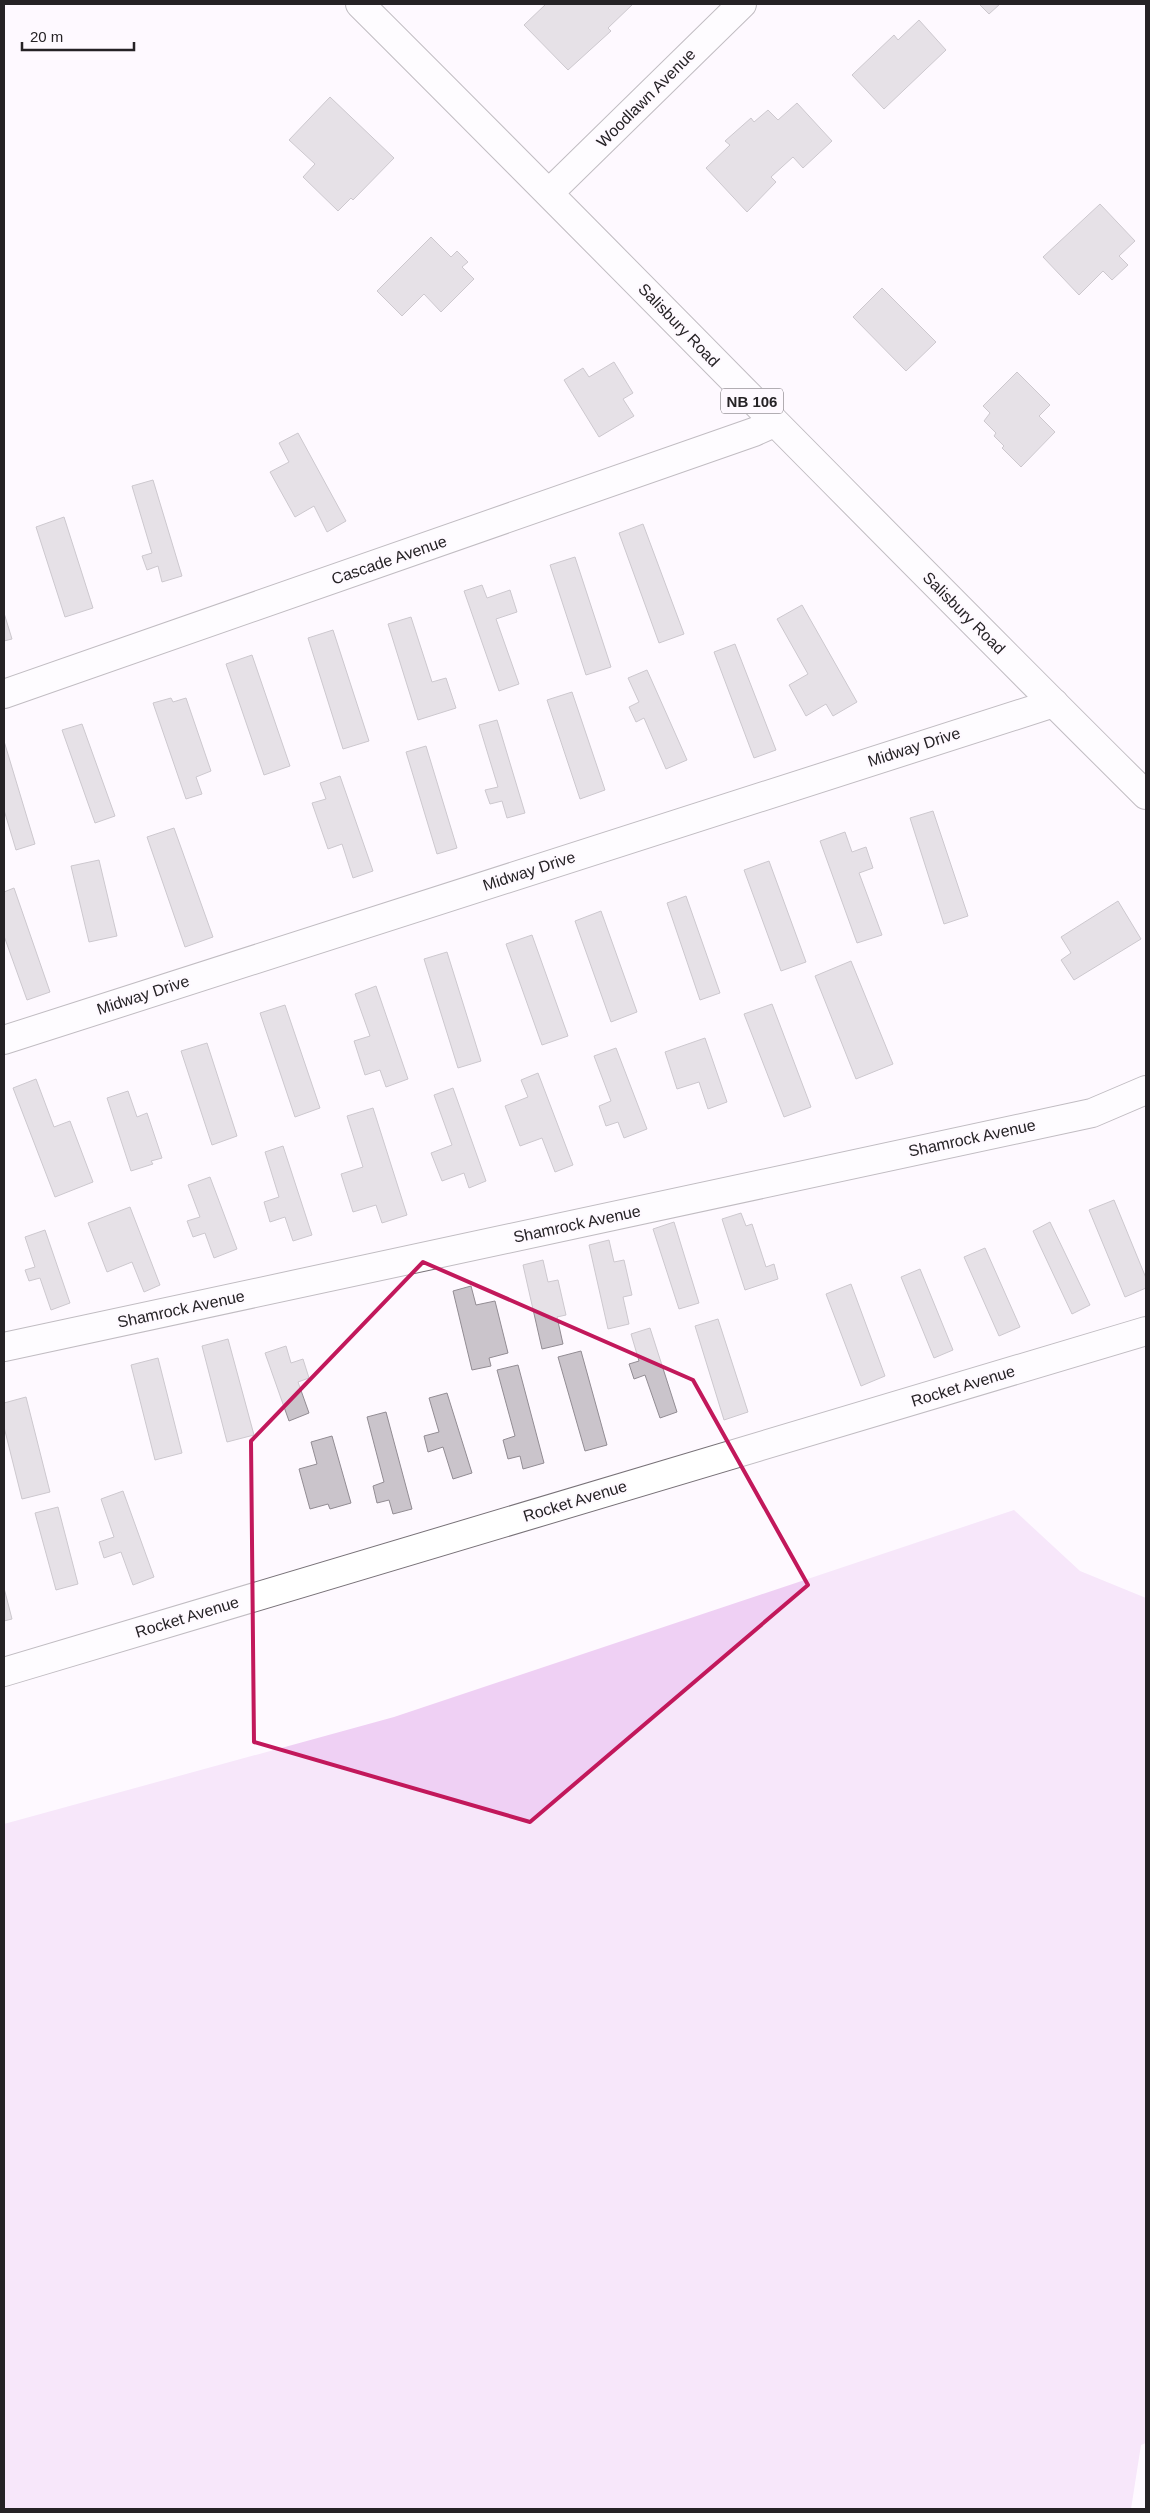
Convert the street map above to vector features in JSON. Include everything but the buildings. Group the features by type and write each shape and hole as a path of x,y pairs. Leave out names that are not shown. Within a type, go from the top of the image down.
{"street":[{"name":"Salisbury Road","path":"360,4 549,193 774,423 1146,795"},
{"name":"Woodlawn Avenue","path":"549,193 742,4"},
{"name":"Cascade Avenue","path":"4,694 736,439 774,423"},
{"name":"Midway Drive","path":"4,1040 1054,703"},
{"name":"Shamrock Avenue","path":"4,1347 1092,1113 1146,1090"},
{"name":"Rocket Avenue","path":"4,1672 1146,1331"}],"highlighted area":[{"path":"423,1262 693,1380 808,1585 530,1822 254,1742 251,1441"}],"shaded area":[{"path":"1014,1510 1080,1571 1146,1598 1146,2443 1141,2445 1131,2509 4,2509 4,1824 394,1717"}]}
